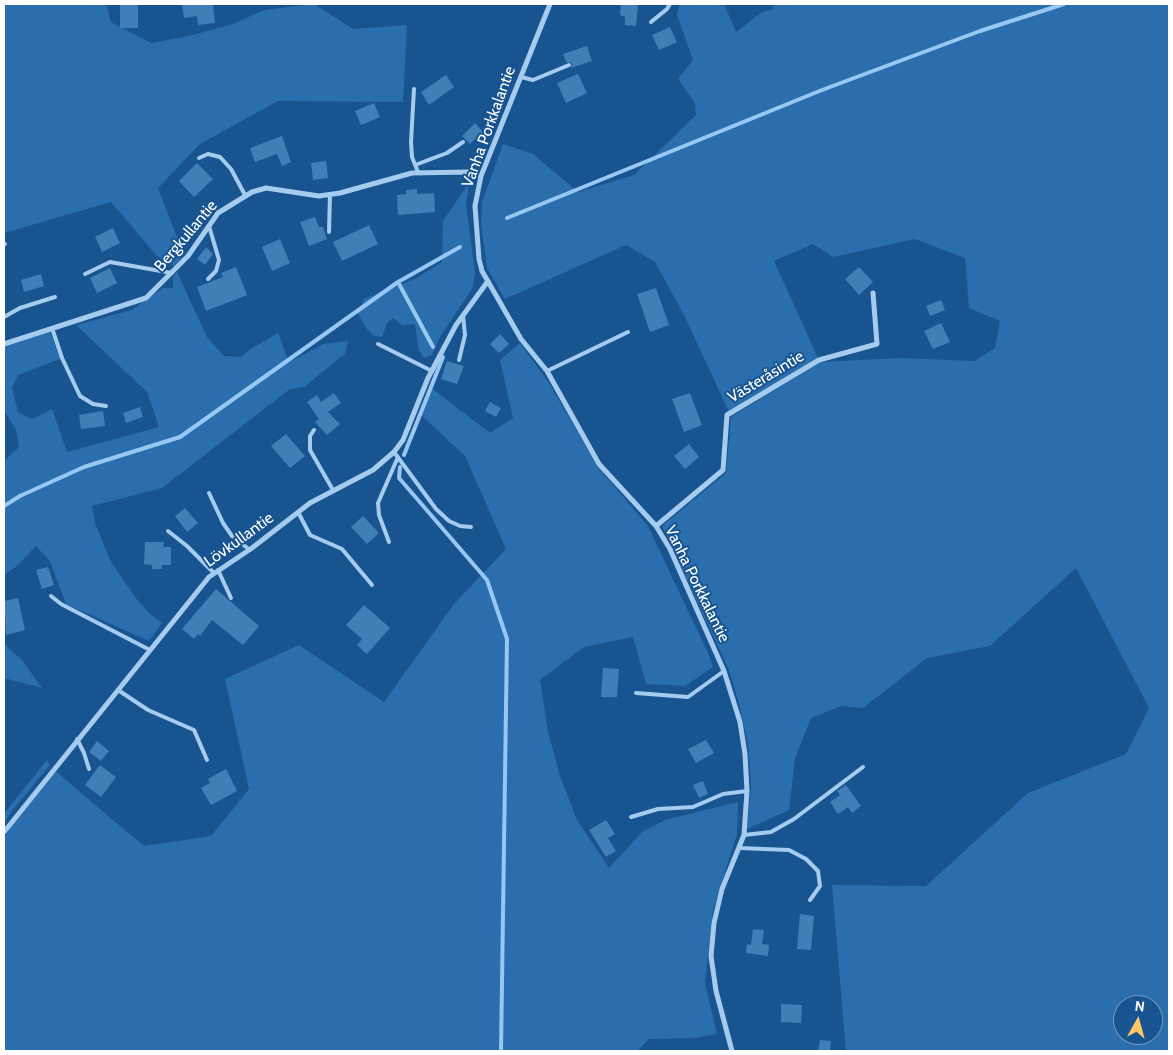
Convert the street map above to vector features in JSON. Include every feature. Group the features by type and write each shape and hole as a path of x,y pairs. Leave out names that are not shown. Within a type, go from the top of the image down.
{"street":[{"name":"Vanha Porkkalantie","path":"550,4 481,176 475,206 476,238 482,271 521,339 547,371 599,464 656,526 670,549 724,671 740,722 745,754 747,791 744,836 722,889 714,923 710,956 716,991 732,1051"},
{"name":"Bergkullantie","path":"4,344 146,298 188,256 218,212 245,195 266,188 319,196 418,172 468,172 481,176"},
{"name":"Lövkullantie","path":"4,832 76,739 118,690 192,597 216,571 250,550 298,512 333,490 374,470 396,454 432,371 464,315 488,281"},
{"name":"Västeråsintie","path":"656,526 723,470 727,416 819,360 877,344 873,293"}],"lane":[{"path":"651,22 667,9 670,4"},
{"path":"521,77 533,80 569,65"},
{"path":"414,89 411,142 412,157 418,172"},
{"path":"415,165 447,153 463,142"},
{"path":"199,158 208,154 220,157 231,169 245,195"},
{"path":"329,232 330,194"},
{"path":"208,278 216,271 219,260 209,226"},
{"path":"85,274 110,262 172,274"},
{"path":"4,317 20,308 55,297"},
{"path":"460,360 465,335 464,315"},
{"path":"52,328 62,358 80,396 93,404 106,406"},
{"path":"547,371 628,332"},
{"path":"378,344 432,371"},
{"path":"314,430 310,436 310,450 333,490"},
{"path":"396,454 436,509 449,521 460,526 471,527"},
{"path":"389,542 379,515 378,503 396,454"},
{"path":"209,493 223,523 232,536 250,550"},
{"path":"298,512 310,535 342,548 372,585"},
{"path":"168,531 216,571 232,598"},
{"path":"51,596 61,604 150,650"},
{"path":"636,693 688,697 724,671"},
{"path":"118,690 148,710 194,730 207,760"},
{"path":"76,739 84,753 89,770"},
{"path":"744,836 771,832 794,819 863,767"},
{"path":"631,817 658,809 693,806 722,794 747,791"},
{"path":"739,848 789,850 806,860 818,871 820,886 810,900"}],"shaded area":[{"path":"4,4 106,4 111,22 151,43 189,36 233,24 264,10 314,4 353,29 407,25 403,102 278,101 200,144 158,188 184,255 174,266 157,256 111,202 4,233"},
{"path":"679,4 724,4 736,32 762,12 773,9 774,4 1169,4 1169,1051 846,1051 832,885 926,886 1028,793 1126,754 1149,708 1076,568 990,646 927,658 863,708 842,706 811,718 795,758 789,810 747,829 751,786 748,743 738,700 729,670 662,526 726,473 731,417 820,362 900,358 974,361 995,348 1000,321 969,308 965,258 915,239 833,257 813,244 774,261 818,358 729,412 685,317 655,262 626,245 505,299 487,268 481,224 482,202 503,144 533,154 578,192 634,175 696,115 695,103 678,79 693,60 677,15"},
{"path":"469,183 466,204 475,274 472,289 440,337 432,355 425,358 418,347 415,324 402,325 393,318 387,323 382,337 374,336 366,328 358,314 364,299 415,279 442,262 443,221"},
{"path":"177,272 207,337 224,356 241,357 249,350 278,333 289,362 324,344 348,341 345,354 304,387 290,389 162,488 92,506 95,523 111,562 135,597 150,614 162,623 149,641 66,604 50,561 36,546 17,566 4,575 4,461 19,447 16,430 4,410 4,346 50,332 60,359 18,375 12,388 18,412 32,419 52,409 67,452 159,427 147,392 76,325 132,310 163,288 173,288 173,277"},
{"path":"520,343 549,383 597,466 648,526 713,667 685,686 646,684 633,637 584,647 540,680 548,732 560,776 577,820 609,868 642,832 665,820 738,802 737,834 713,910 705,983 717,1034 696,1038 649,1039 637,1051 4,1051 4,838 12,825 54,770 144,846 211,836 249,789 225,679 299,645 384,702 454,604 506,549 465,456 420,414 430,387 490,433 513,418 500,360"},
{"path":"4,644 22,660 42,688 4,678"},
{"path":"47,760 50,765 11,812 4,824 6,811"}],"building":[{"path":"120,4 138,4 138,28 120,28"},
{"path":"182,4 213,4 215,23 198,25 197,16 184,18"},
{"path":"621,4 638,4 636,26 625,25 625,17 620,15"},
{"path":"670,27 677,42 659,50 652,35"},
{"path":"587,46 592,61 571,68 572,63 566,62 563,54"},
{"path":"578,74 587,93 566,103 557,83"},
{"path":"446,75 454,87 429,105 421,92"},
{"path":"374,103 380,117 361,125 355,111"},
{"path":"475,123 483,132 470,144 462,136"},
{"path":"282,136 291,162 282,166 277,154 255,162 250,148"},
{"path":"326,161 328,178 313,180 311,163"},
{"path":"197,163 213,179 194,197 179,181"},
{"path":"417,189 417,194 434,193 435,212 398,215 397,195 406,194 406,190"},
{"path":"315,217 319,227 323,227 327,239 309,246 300,222"},
{"path":"369,225 378,244 342,261 333,242"},
{"path":"113,228 120,243 102,252 95,237"},
{"path":"280,239 290,263 272,271 262,247"},
{"path":"206,247 213,254 205,265 197,259"},
{"path":"236,267 247,295 206,311 197,287 223,277 221,273"},
{"path":"859,267 873,282 859,295 845,279"},
{"path":"110,268 117,283 97,293 90,278"},
{"path":"41,274 44,286 24,292 21,280"},
{"path":"656,288 669,325 650,332 637,294"},
{"path":"941,300 945,310 930,316 926,306"},
{"path":"941,323 950,342 933,349 924,331"},
{"path":"500,334 509,344 499,353 490,344"},
{"path":"447,361 464,366 457,384 441,379"},
{"path":"334,393 341,403 328,412 340,424 327,435 315,422 319,419 307,402 317,395 321,402"},
{"path":"690,393 702,425 684,432 672,399"},
{"path":"490,402 501,408 496,417 485,411"},
{"path":"140,407 143,417 126,423 123,413"},
{"path":"103,411 105,426 81,429 79,415"},
{"path":"286,434 305,456 290,468 271,446"},
{"path":"689,444 699,457 685,469 674,456"},
{"path":"185,508 198,523 187,532 175,516"},
{"path":"363,516 379,533 367,544 351,527"},
{"path":"145,542 164,542 163,547 171,547 171,565 162,565 162,569 152,569 152,565 144,564"},
{"path":"48,567 54,585 42,589 36,570"},
{"path":"216,589 259,626 243,645 212,620 200,636 198,634 194,639 182,629"},
{"path":"18,598 25,630 6,635 4,601"},
{"path":"364,605 390,628 367,654 357,645 362,639 346,625"},
{"path":"603,668 619,669 617,697 601,697"},
{"path":"706,740 714,753 696,763 688,749"},
{"path":"97,741 109,751 101,761 89,752"},
{"path":"100,765 116,777 101,797 85,785"},
{"path":"226,769 237,791 211,805 201,788 210,783 208,779"},
{"path":"703,781 708,794 699,798 693,785"},
{"path":"846,785 861,806 852,813 848,807 838,814 830,802 840,795 837,791"},
{"path":"606,820 615,834 608,838 616,851 606,857 589,830"},
{"path":"800,914 814,916 811,950 797,949"},
{"path":"753,929 764,930 762,944 769,945 768,956 746,953 747,944 751,945"},
{"path":"781,1004 802,1005 801,1023 781,1022"},
{"path":"820,1040 831,1041 830,1051 818,1051"}],"waterway":[{"path":"507,218 822,90 980,31 1064,4"},
{"path":"433,347 398,282 460,247"},
{"path":"4,506 20,496 84,467 180,437 398,282"},
{"path":"404,455 443,357"},
{"path":"400,467 399,478 487,580 507,639 501,1051"}]}
